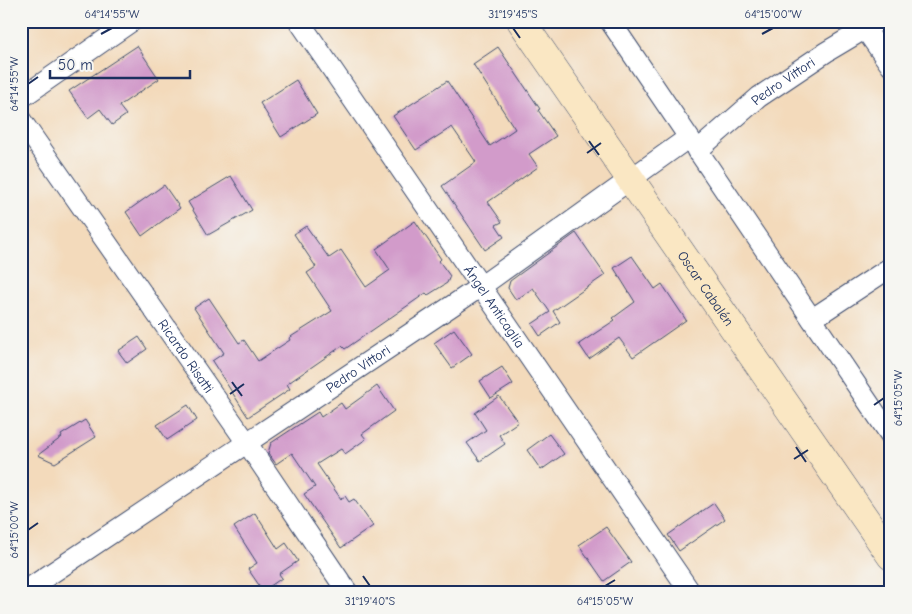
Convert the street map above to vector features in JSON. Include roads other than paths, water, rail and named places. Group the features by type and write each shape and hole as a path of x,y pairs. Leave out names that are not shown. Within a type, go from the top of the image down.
{"main road":[{"name":"Oscar Cabalén","path":"521,21 891,556"}],"street":[{"path":"21,98 132,21"},
{"name":"Ángel Anticaglia","path":"299,21 691,593"},
{"path":"610,21 891,436"},
{"path":"872,25 891,66"},
{"name":"Pedro Vittori","path":"22,593 480,287 630,179 693,144 826,52 872,25"},
{"name":"Ricardo Risatti","path":"21,120 247,443 348,593"},
{"path":"812,319 891,267"}]}
